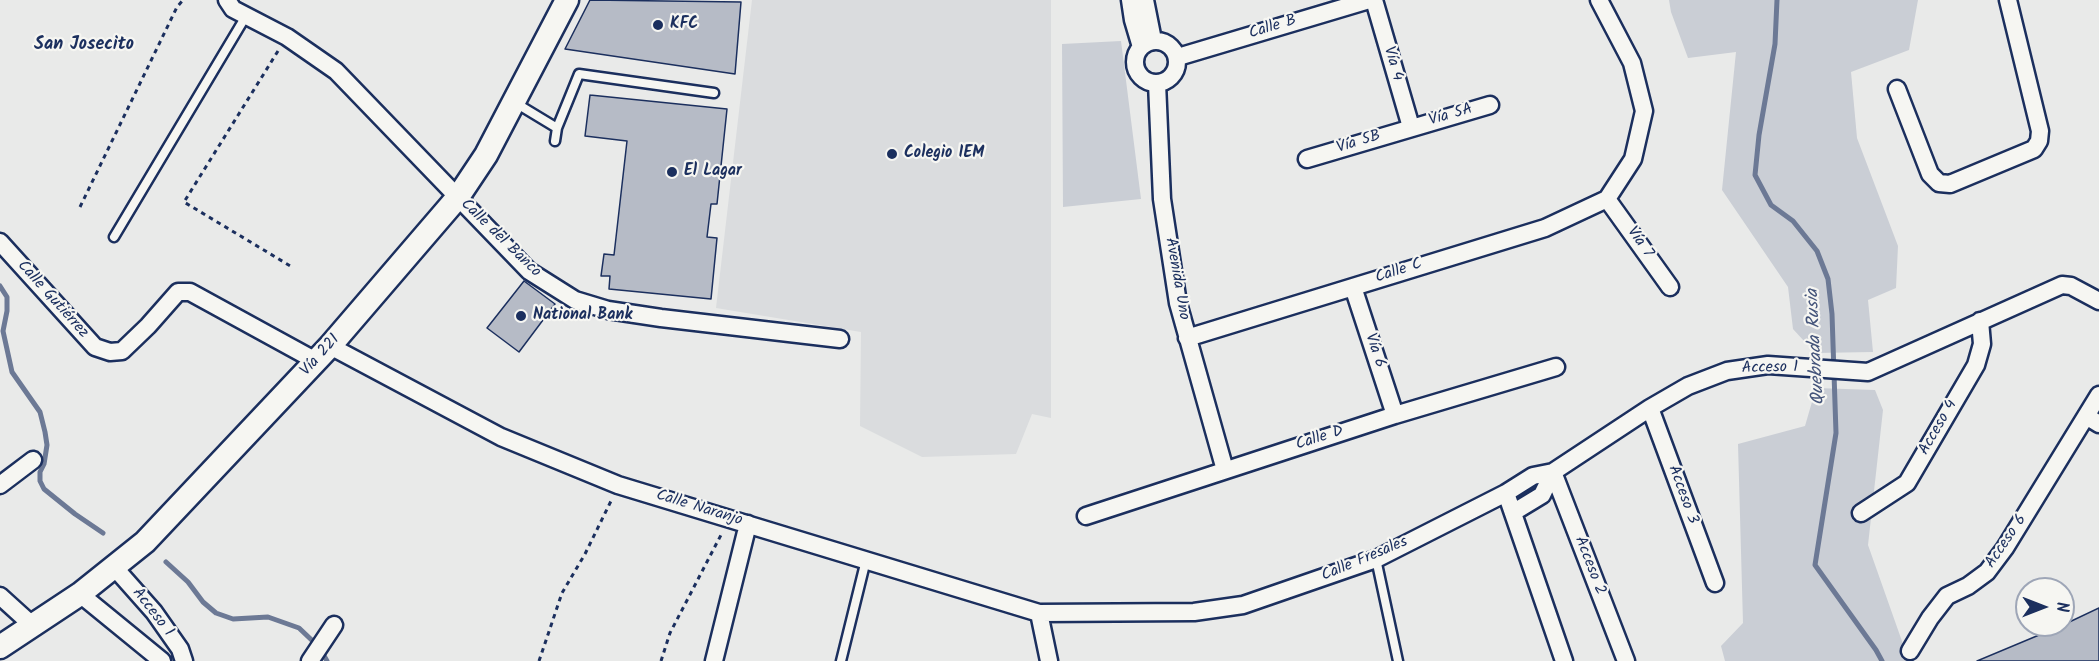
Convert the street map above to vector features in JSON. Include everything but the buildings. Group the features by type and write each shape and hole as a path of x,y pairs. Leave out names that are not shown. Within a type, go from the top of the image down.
{"main road":[{"name":"Vía 221","path":"0,647 80,594 145,542 323,354 458,197 486,155 567,0"}],"street":[{"name":"Calle del Banco","path":"226,0 233,9 287,37 336,71 529,271 575,300 608,310 840,339"},
{"path":"1130,0 1133,20 1147,43"},
{"path":"1145,0 1147,43 1135,58 1139,75 1145,80 1164,82 1172,77 1177,68 1178,57 1173,47 1163,41 1147,43"},
{"name":"Calle B","path":"1178,57 1369,0"},
{"name":"Vía 4","path":"1374,0 1411,127"},
{"path":"1599,0 1632,63 1644,111 1633,159 1607,199"},
{"path":"1897,89 1930,174 1940,183 1950,184 2034,149 2039,141 2040,131 2008,0"},
{"name":"Avenida Uno","path":"1158,83 1162,199 1178,303 1225,470"},
{"name":"Vía 5A","path":"1411,127 1490,105"},
{"name":"Vía 5B","path":"1307,159 1411,127"},
{"name":"Calle C","path":"1187,338 1545,228 1607,199"},
{"name":"Vía 7","path":"1607,199 1670,287"},
{"name":"Calle Gutiérrez","path":"0,242 95,347 110,352 122,351 178,292 190,292 323,354"},
{"name":"Acceso 1","path":"1506,493 1533,476 1553,472 1650,408 1688,386 1727,370 1768,365 1862,372 1877,369 1890,361 2062,285 2072,286 2099,301"},
{"name":"Vía 6","path":"1353,287 1395,415"},
{"name":"Acceso 4","path":"1860,513 1907,483 1976,365 1983,344 1980,321"},
{"name":"Calle Naranjo","path":"323,354 501,437 618,486 1039,613"},
{"name":"Calle D","path":"1086,516 1395,415 1556,367"},
{"path":"2093,420 2099,395"},
{"name":"Acceso 3","path":"1650,408 1715,582"},
{"name":"Acceso 6","path":"1910,651 1930,618 1947,596 1968,586 1987,572 2093,420"},
{"path":"0,485 33,460"},
{"name":"Acceso 1","path":"1514,512 1542,495 1553,472"},
{"name":"Acceso 2","path":"1553,472 1626,661"},
{"path":"1506,493 1564,661"},
{"name":"Calle Fresales","path":"1039,613 1194,612 1226,609 1260,600 1376,560 1506,493"},
{"path":"714,661 748,524"},
{"name":"Acceso 1","path":"115,568 154,612 180,649 184,661"},
{"name":"Acceso 1","path":"80,594 162,661"},
{"path":"0,596 32,626"},
{"path":"1039,613 1049,661"},
{"path":"310,661 334,625"}],"lane":[{"path":"114,237 247,15"},
{"path":"555,141 557,128 579,74 714,93"},
{"path":"514,102 557,128"},
{"path":"841,661 866,560"},
{"path":"1376,560 1398,661"}],"path":[{"path":"80,207 177,7 183,0"},
{"path":"287,37 184,202 292,267"},
{"path":"539,661 562,593 585,554 618,486"},
{"path":"661,661 670,633 730,518"}],"shaded area":[{"name":"Colegio IEM","path":"752,0 1051,0 1051,418 1032,414 1016,454 922,457 860,426 861,332 716,308"},
{"path":"1669,0 1918,0 1909,50 1851,72 1857,138 1898,246 1896,288 1868,300 1873,352 1815,353 1793,329 1788,287 1722,190 1736,52 1688,58 1671,12"},
{"path":"1121,41 1141,199 1063,207 1062,44"},
{"path":"1816,388 1875,390 1883,410 1868,545 1909,661 1725,661 1721,646 1743,623 1738,444 1805,426"}],"waterway":[{"name":"Quebrada Rusia","path":"1777,0 1775,44 1759,135 1755,175 1771,205 1793,221 1817,251 1828,279 1832,314 1836,433 1815,565 1882,661"},
{"path":"0,286 7,297 3,331 12,372 40,412 45,432 47,445 40,481 44,489 103,533"},
{"path":"166,562 216,613 233,619 268,617 299,628 319,647 327,661"}],"place":[{"name":"KFC","path":"658,25"},
{"name":"Colegio IEM","path":"892,154"},
{"name":"El Lagar","path":"672,172"},
{"name":"National Bank","path":"521,316"}],"district":[{"name":"San Josecito","path":"84,46"}]}
